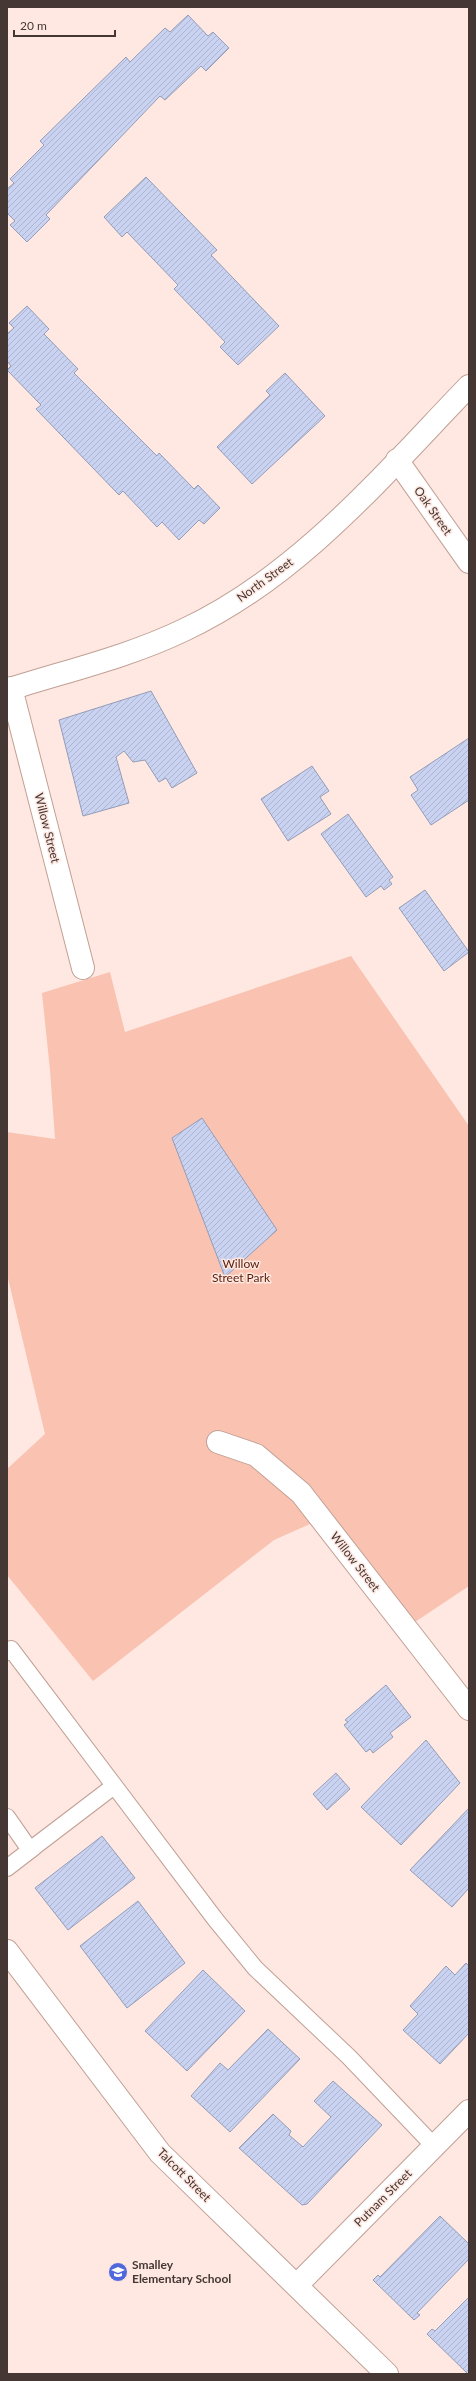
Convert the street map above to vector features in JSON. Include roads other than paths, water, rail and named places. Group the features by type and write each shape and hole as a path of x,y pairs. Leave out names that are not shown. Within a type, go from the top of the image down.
{"street":[{"name":"North Street","path":"9,689 144,646 184,631 217,613 257,588 293,560 397,460 469,386"},
{"name":"Oak Street","path":"397,460 469,562"},
{"name":"Willow Street","path":"9,689 83,968"},
{"name":"Willow Street","path":"218,1442 256,1455 301,1493 469,1709"},
{"name":"Talcott Street","path":"7,1952 160,2153 387,2374"},
{"name":"Putnam Street","path":"297,2285 469,2111"}],"lane":[{"path":"7,1652 11,1648 215,1919 255,1968 349,2057 434,2146"},
{"path":"7,1868 114,1786"},
{"path":"7,1816 30,1850 33,1848"}],"place":[{"name":"Smalley Elementary School","path":"118,2272"}],"park label":[{"name":"Willow Street Park","path":"241,1271"}]}
